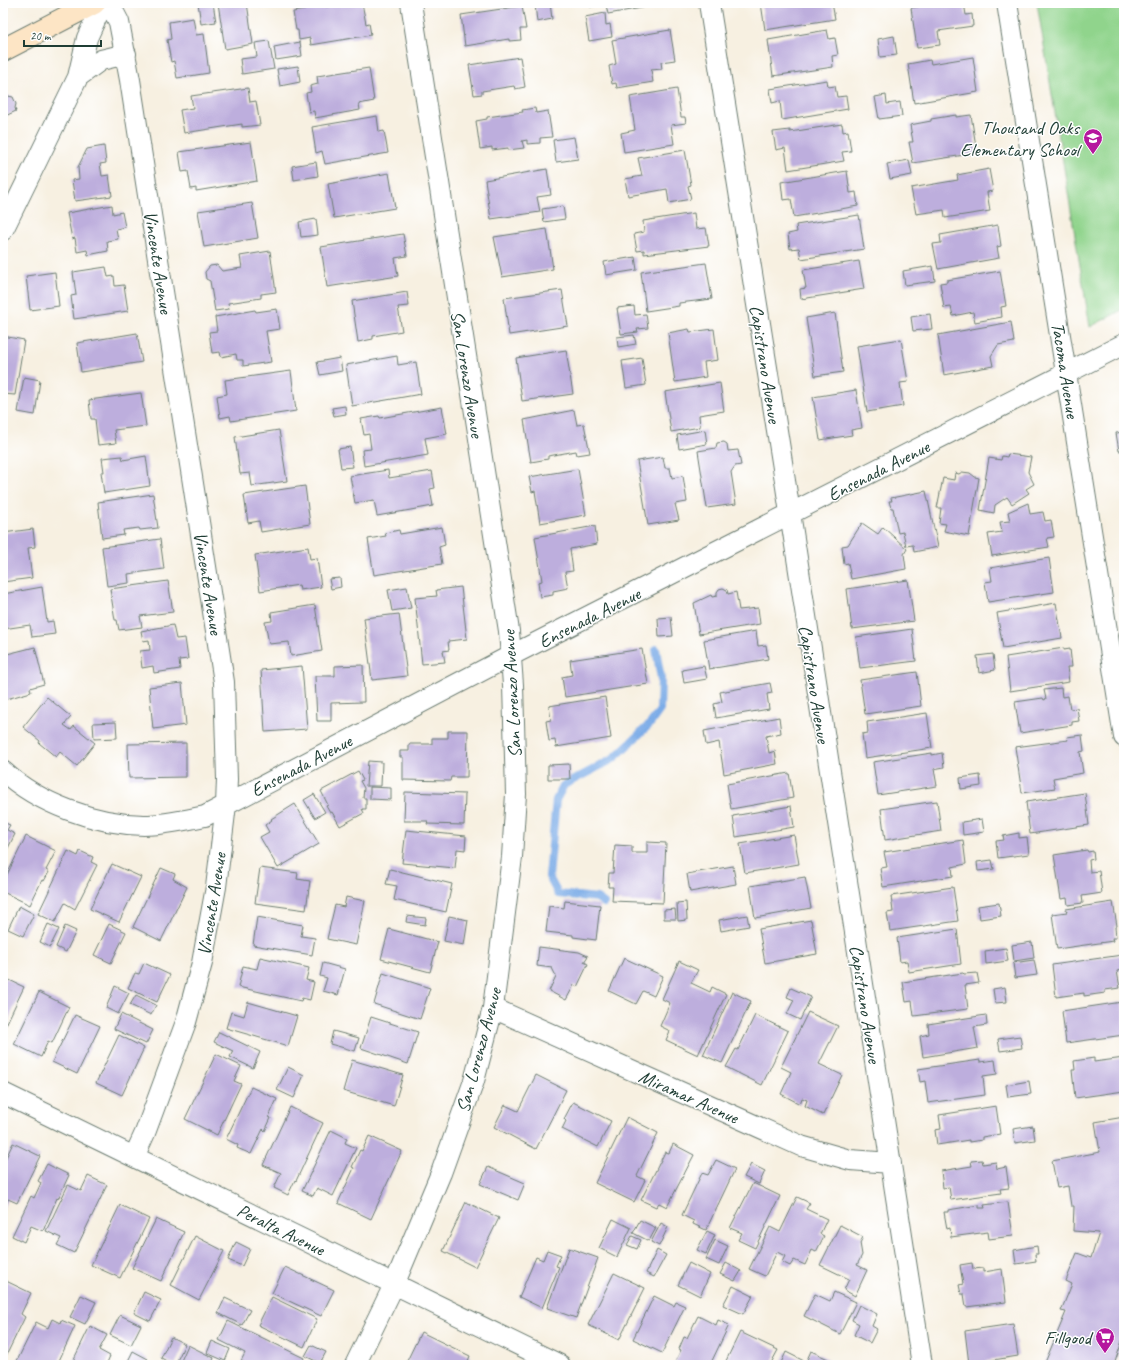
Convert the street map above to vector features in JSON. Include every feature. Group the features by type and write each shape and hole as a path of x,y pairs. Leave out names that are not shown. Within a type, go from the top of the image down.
{"street":[{"path":"3,50 94,3"},
{"path":"3,230 78,77 87,38 103,3"},
{"name":"Vincente Avenue","path":"110,3 119,22 126,54 224,682 227,779 226,805 216,887 200,971 186,1022 145,1133 134,1156"},
{"name":"San Lorenzo Avenue","path":"355,1365 394,1285 441,1173 474,1081 494,1008 512,857 516,794 513,685 508,631 411,3"},
{"name":"Capistrano Avenue","path":"709,3 922,1365"},
{"name":"Tacoma Avenue","path":"1007,3 1124,737"},
{"path":"78,77 101,60 126,54"},
{"name":"Ensenada Avenue","path":"3,770 31,792 74,812 96,819 145,825 205,816 510,656 1124,344"},
{"name":"Miramar Avenue","path":"494,1008 801,1146 850,1160 891,1163"},
{"name":"Peralta Avenue","path":"3,1093 560,1365"}],"green space":[{"name":"Thousand Oaks Elementary School","path":"1037,3 1124,3 1124,309 1090,327"}],"building":[{"path":"198,3 213,3 216,22 201,24"},
{"path":"218,3 247,3 253,44 225,49"},
{"path":"326,3 326,7 349,3 362,3 366,24 369,23 371,35 311,45 310,38 299,40 293,12 305,10 305,7"},
{"path":"550,3 552,19 537,22 535,4"},
{"path":"589,3 664,4 608,14 606,5 590,7"},
{"path":"761,3 832,3 835,19 765,30"},
{"path":"939,3 964,3 966,15 972,14 973,26 938,31 940,45 917,48 911,8"},
{"path":"522,6 526,29 520,29 521,40 509,41 509,39 465,46 461,15"},
{"path":"605,13 606,25 610,24 612,37 589,41 585,17"},
{"path":"193,18 196,35 204,34 209,73 177,78 174,61 171,62 167,40 171,39 169,22"},
{"path":"670,30 675,60 661,62 662,69 651,70 653,82 617,88 616,83 612,84 609,66 616,64 612,40"},
{"path":"827,30 829,39 835,38 838,55 832,56 833,67 773,76 768,40"},
{"path":"894,36 897,55 880,57 878,39"},
{"path":"269,41 274,69 242,74 240,59 257,57 255,43"},
{"path":"300,42 302,56 276,60 274,47"},
{"path":"520,57 525,87 515,89 514,86 482,91 482,94 474,95 469,65"},
{"path":"973,57 978,92 914,103 908,64 930,60 931,64"},
{"path":"298,66 300,82 280,86 277,69"},
{"path":"369,68 374,101 359,104 360,110 315,118 314,111 309,112 306,93 311,92 310,86 318,84 317,76"},
{"path":"827,80 828,87 835,86 837,97 846,96 848,109 782,120 780,101 772,103 770,89"},
{"path":"248,88 250,102 256,101 260,125 242,127 242,124 184,133 180,110 193,108 191,96"},
{"path":"677,89 681,117 685,117 686,123 671,125 674,144 624,152 621,133 635,130 630,97"},
{"path":"7,93 8,96 13,97 16,104 16,111 3,117 3,95"},
{"path":"886,95 887,104 900,102 902,116 879,119 875,97"},
{"path":"535,108 536,113 548,111 552,137 540,138 540,143 527,144 527,140 522,141 524,148 492,150 492,147 480,149 476,121 487,119 487,117 523,112 522,110"},
{"path":"956,115 956,117 971,115 977,153 913,163 909,142 913,142 910,125 931,121 931,119"},
{"path":"377,116 379,132 384,131 388,153 325,164 322,151 316,153 312,127"},
{"path":"842,124 843,132 848,131 851,151 842,152 844,161 788,170 785,148 776,150 773,132 790,130 790,132"},
{"path":"574,137 578,159 556,162 553,140"},
{"path":"251,142 257,181 196,191 196,188 191,189 188,171 182,172 179,152"},
{"path":"104,146 106,163 100,164 102,176 109,175 112,196 75,201 72,180 79,179 78,167 87,149"},
{"path":"685,150 691,185 688,186 691,199 669,203 667,189 628,196 625,179 642,176 638,158"},
{"path":"909,160 912,175 890,179 887,164"},
{"path":"316,162 318,176 294,180 292,166"},
{"path":"547,169 551,195 537,197 540,212 491,219 485,180"},
{"path":"989,169 993,191 987,192 990,211 945,218 944,210 916,214 911,188 958,180 957,175"},
{"path":"847,171 850,193 856,192 858,206 794,217 791,199 783,200 781,182"},
{"path":"389,173 395,208 334,218 328,184"},
{"path":"252,203 258,238 204,247 198,211"},
{"path":"112,205 113,214 122,212 125,227 116,229 118,239 107,241 108,251 88,255 87,250 77,252 75,238 72,239 67,213"},
{"path":"563,206 565,219 544,222 542,209"},
{"path":"694,213 696,229 706,228 709,246 644,254 644,250 637,251 634,234 644,232 643,221"},
{"path":"859,215 864,249 801,259 799,248 790,249 788,234 797,232 796,225"},
{"path":"316,219 318,235 301,237 299,222"},
{"path":"998,225 1001,246 997,247 999,258 938,269 933,244 941,243 940,235"},
{"path":"547,229 553,269 502,277 494,237"},
{"path":"403,234 407,256 395,258 398,276 327,287 321,247"},
{"path":"270,251 276,292 261,294 261,298 228,303 229,309 215,311 210,281 206,279 205,272 210,266 217,265 222,271 242,268 240,256"},
{"path":"635,257 637,270 606,275 604,262"},
{"path":"859,261 864,289 801,299 800,289 806,288 803,270"},
{"path":"706,263 712,299 679,303 679,306 646,311 641,272"},
{"path":"933,266 935,281 905,285 903,271"},
{"path":"106,267 108,277 114,276 115,286 124,285 128,311 74,319 71,296 76,295 73,272"},
{"path":"1000,271 1006,306 1001,307 1002,317 975,322 973,312 953,316 951,307 944,308 940,283 947,282 947,280"},
{"path":"55,272 59,306 30,310 26,276"},
{"path":"562,290 568,326 509,335 504,298"},
{"path":"407,292 409,306 398,307 402,331 373,336 373,339 358,342 352,301"},
{"path":"634,306 635,315 646,314 648,328 637,329 638,332 621,334 617,308"},
{"path":"277,309 280,329 266,331 271,362 243,366 243,360 237,360 236,354 221,357 220,352 212,353 209,332 217,331 215,317 255,310 256,312"},
{"path":"835,313 843,372 815,376 806,318"},
{"path":"930,314 932,329 913,331 911,317"},
{"path":"1011,322 1014,342 998,345 991,356 993,366 944,375 938,335"},
{"path":"689,329 690,332 714,329 718,360 704,362 706,377 675,382 668,333"},
{"path":"137,333 142,362 81,372 77,343"},
{"path":"634,335 636,344 618,347 617,337"},
{"path":"3,336 24,340 15,395 3,394"},
{"path":"901,339 908,382 900,383 903,406 867,412 857,346"},
{"path":"566,350 573,394 522,401 516,358"},
{"path":"397,356 398,365 416,362 421,394 352,406 346,365"},
{"path":"340,358 342,371 320,375 317,362"},
{"path":"642,358 646,385 626,388 622,361"},
{"path":"291,371 296,411 231,421 230,416 220,418 217,396 227,394 225,380"},
{"path":"24,377 40,380 35,415 18,412"},
{"path":"720,383 724,411 699,415 700,427 671,432 665,392"},
{"path":"856,390 862,428 851,430 852,435 820,440 813,397"},
{"path":"141,393 146,426 114,430 116,443 98,445 95,419 91,419 89,400"},
{"path":"345,406 346,414 334,416 332,408"},
{"path":"442,407 447,434 425,438 428,455 364,466 362,450 371,449 369,434 364,435 361,419 379,416 380,418"},
{"path":"574,410 577,425 584,424 590,453 577,455 576,451 548,456 548,459 531,462 524,420"},
{"path":"279,430 287,481 252,486 250,473 240,474 235,437"},
{"path":"705,430 707,444 679,449 677,435"},
{"path":"1124,432 1124,450 1119,451 1116,433"},
{"path":"724,442 727,444 728,451 738,450 741,465 735,466 731,472 736,504 707,508 698,451 716,448 717,443"},
{"path":"350,447 353,467 341,468 338,449"},
{"path":"1008,454 1031,457 1028,472 1034,484 1026,489 1029,493 1012,504 1007,497 995,505 994,513 980,510 989,458 1001,460 1002,456 1007,457"},
{"path":"122,456 123,460 146,456 150,486 104,493 101,472 104,472 102,458"},
{"path":"663,457 665,468 670,468 672,478 683,476 687,502 675,504 679,520 648,525 637,461"},
{"path":"578,469 586,515 540,523 535,491 532,492 529,477"},
{"path":"388,470 389,478 432,471 435,488 430,489 433,506 377,516 374,500 355,503 350,476"},
{"path":"962,472 970,473 979,478 969,536 944,531 946,524 939,523 941,508 937,508 943,478 954,480 955,473 959,474"},
{"path":"305,486 310,524 261,532 259,521 248,523 244,495"},
{"path":"926,491 938,547 914,552 913,545 906,546 903,532 898,533 893,508 891,508 889,501 892,501 891,498"},
{"path":"153,494 158,528 123,530 124,535 102,538 98,502"},
{"path":"1028,503 1030,514 1043,512 1045,521 1051,520 1054,537 1047,538 1049,547 992,556 988,534 1002,532 1000,522 1010,521 1008,512"},
{"path":"862,523 878,534 883,527 907,549 904,554 906,569 851,579 848,563 844,564 842,546 848,545"},
{"path":"595,526 597,544 570,549 573,571 565,572 568,588 553,591 553,595 540,597 538,582 542,581 535,537"},
{"path":"442,527 445,545 439,547 442,564 374,575 368,539 386,536 385,533 399,530 400,534"},
{"path":"33,529 35,547 28,548 32,578 3,582 3,533"},
{"path":"160,539 164,569 128,574 129,583 107,586 102,547"},
{"path":"308,547 310,559 317,558 321,587 300,590 299,585 260,591 255,555"},
{"path":"1049,558 1054,592 988,602 985,582 992,581 990,568"},
{"path":"340,578 341,587 331,589 329,579"},
{"path":"908,580 914,621 852,629 847,589"},
{"path":"168,581 173,612 140,616 142,627 119,630 117,620 115,620 110,589"},
{"path":"42,587 47,622 53,621 55,634 32,637 30,625 3,629 3,594"},
{"path":"407,587 411,608 392,611 388,590"},
{"path":"461,587 467,639 448,641 449,650 443,651 445,662 422,664 415,598 437,596 436,590"},
{"path":"723,588 727,590 728,594 736,592 739,610 758,608 760,624 699,634 694,603 711,595 712,597 717,596 719,589"},
{"path":"1056,603 1062,638 1003,648 997,613"},
{"path":"315,605 322,651 291,656 289,642 269,644 265,622 272,621 271,612"},
{"path":"399,614 407,676 372,680 364,618"},
{"path":"671,617 673,636 659,637 658,618"},
{"path":"173,625 176,639 185,638 188,659 179,660 180,669 154,673 153,666 142,668 140,651 150,650 149,640 143,641 141,631"},
{"path":"912,629 916,661 860,668 856,637"},
{"path":"756,631 758,646 766,645 768,659 709,669 704,640"},
{"path":"35,647 44,684 30,688 31,692 3,700 3,655"},
{"path":"1064,648 1064,650 1070,649 1072,667 1067,667 1069,682 1010,691 1006,657"},
{"path":"642,649 648,684 565,697 562,677 572,675 570,660"},
{"path":"993,654 995,670 979,673 977,656"},
{"path":"363,665 364,702 331,703 331,721 317,721 315,676 335,676 335,666"},
{"path":"302,666 307,729 265,732 261,670"},
{"path":"704,666 707,679 684,683 682,670"},
{"path":"917,672 921,706 865,714 860,680"},
{"path":"182,683 186,725 153,729 149,687"},
{"path":"770,683 772,693 767,694 769,709 716,718 714,704 722,702 720,692"},
{"path":"1061,688 1062,697 1068,696 1070,709 1077,708 1079,721 1072,722 1072,725 1020,733 1015,702 1043,698 1044,700 1046,699 1044,690"},
{"path":"47,697 71,717 64,725 71,730 74,726 95,743 77,766 60,752 56,757 23,727"},
{"path":"605,697 611,738 556,747 555,740 549,741 546,721 551,720 549,706"},
{"path":"927,713 932,748 865,758 862,734 868,733 867,722"},
{"path":"779,717 781,733 766,736 769,753 775,751 777,764 724,774 719,742 706,745 704,731"},
{"path":"116,722 117,738 94,739 93,723"},
{"path":"448,731 468,731 467,777 451,777 450,781 403,780 403,757 400,757 400,751 409,751 409,744 432,744 432,738 448,738"},
{"path":"1082,735 1084,751 1080,752 1083,773 1053,778 1055,788 1022,793 1015,747 1068,740 1067,737"},
{"path":"186,743 186,777 129,778 128,744"},
{"path":"932,753 932,755 942,753 944,767 934,769 937,786 878,795 873,762"},
{"path":"368,761 382,762 381,786 366,786"},
{"path":"569,764 570,779 548,779 548,765"},
{"path":"358,771 363,780 360,781 364,788 363,798 366,798 366,809 362,809 364,813 340,826 332,812 330,813 326,806 328,805 321,791"},
{"path":"789,773 793,798 731,809 727,784"},
{"path":"980,775 981,786 961,789 960,778"},
{"path":"370,787 391,788 391,800 370,799"},
{"path":"405,792 465,794 464,825 427,824 428,821 404,821"},
{"path":"1085,793 1089,825 1030,834 1026,802"},
{"path":"314,794 325,812 315,818 304,800"},
{"path":"937,801 941,831 885,840 881,809"},
{"path":"295,804 319,844 278,868 260,837 269,832 265,825 272,820 271,819"},
{"path":"791,806 794,827 736,837 733,816"},
{"path":"982,819 984,832 963,835 962,822"},
{"path":"3,822 10,825 7,830 15,834 3,858"},
{"path":"406,830 466,836 465,850 457,849 455,868 402,863"},
{"path":"1019,833 1019,838 1027,837 1029,854 998,858 996,841 1004,840 1003,836"},
{"path":"794,835 799,864 745,873 740,844"},
{"path":"26,836 56,851 46,870 49,872 44,881 42,880 30,905 3,892 3,883"},
{"path":"963,840 966,864 952,867 953,876 883,887 880,868 887,867 884,852"},
{"path":"647,842 666,843 663,903 612,901 613,887 608,887 609,873 613,873 615,845 632,846 632,853 647,853"},
{"path":"1087,850 1088,852 1093,851 1094,859 1089,860 1090,872 1099,871 1102,893 1082,896 1083,903 1068,905 1067,898 1061,899 1054,855"},
{"path":"68,851 78,856 80,851 93,857 91,862 97,865 75,909 65,903 55,922 38,914"},
{"path":"992,860 994,869 978,871 977,862"},
{"path":"112,864 141,877 119,922 90,909"},
{"path":"733,866 736,884 690,892 687,874"},
{"path":"161,868 175,874 173,879 187,887 161,941 133,927"},
{"path":"260,868 298,873 297,879 310,881 306,910 255,903"},
{"path":"390,869 452,884 446,912 394,900 397,886 386,884"},
{"path":"805,877 811,908 755,918 750,886"},
{"path":"953,887 958,921 890,931 887,913 893,912 891,896"},
{"path":"346,897 365,901 356,945 327,939 335,905 344,907"},
{"path":"565,901 600,905 596,940 573,937 573,935 546,932 549,906 564,908"},
{"path":"686,902 687,920 678,921 677,903"},
{"path":"1113,902 1117,926 1115,927 1116,938 1112,938 1113,941 1057,949 1052,914 1067,912 1066,909"},
{"path":"999,903 1001,916 980,919 978,906"},
{"path":"19,906 34,914 23,936 8,929"},
{"path":"675,909 676,919 664,919 664,910"},
{"path":"747,915 749,926 721,931 719,920"},
{"path":"407,916 426,918 425,925 406,922"},
{"path":"449,916 468,920 464,945 444,941"},
{"path":"257,917 303,925 301,936 315,938 312,955 253,945"},
{"path":"811,920 817,954 765,963 759,929"},
{"path":"48,924 59,929 50,947 40,942"},
{"path":"109,924 126,932 111,963 94,955"},
{"path":"65,926 76,931 66,952 56,947"},
{"path":"389,929 438,942 430,972 381,959"},
{"path":"957,929 961,964 909,972 907,961 900,962 897,938"},
{"path":"1032,942 1034,958 1014,961 1012,945"},
{"path":"539,947 579,952 588,956 584,962 588,964 577,987 574,985 566,1000 549,991 556,976 552,968 537,966"},
{"path":"1006,948 1008,961 986,964 985,951"},
{"path":"1122,955 1124,970 1117,971 1120,988 1105,990 1105,993 1084,996 1084,993 1056,997 1052,965"},
{"path":"260,957 309,968 306,980 314,982 310,1000 302,998 301,1001 238,987 243,966 257,969"},
{"path":"624,958 663,976 654,996 643,991 636,1004 609,991"},
{"path":"1034,960 1037,975 1015,978 1013,963"},
{"path":"679,961 698,970 691,983 710,992 712,987 726,994 698,1055 666,1040 670,1031 660,1026 670,1003 662,999"},
{"path":"144,963 170,975 157,1002 128,988 135,973 139,974"},
{"path":"323,963 345,969 338,995 323,991 327,978 320,976"},
{"path":"383,973 430,988 420,1019 374,1004"},
{"path":"963,973 977,973 979,983 965,985 968,1009 914,1016 912,1001 906,1002 903,982"},
{"path":"3,977 24,987 3,1031"},
{"path":"115,986 129,993 118,1014 106,1008"},
{"path":"1005,987 1007,1002 995,1003 993,989"},
{"path":"791,988 811,997 800,1020 787,1014 794,1000 787,997"},
{"path":"39,992 69,1007 52,1043 48,1041 41,1057 14,1044"},
{"path":"732,992 751,1001 722,1063 703,1055"},
{"path":"136,995 156,1005 151,1015 130,1005"},
{"path":"248,1002 297,1016 288,1046 226,1028 231,1012 244,1016"},
{"path":"1122,1002 1123,1011 1124,1010 1124,1035 1066,1043 1062,1011"},
{"path":"808,1012 838,1026 819,1064 842,1075 823,1115 805,1106 807,1100 802,1098 800,1104 781,1094 791,1072 781,1067"},
{"path":"121,1014 153,1030 146,1044 114,1029"},
{"path":"75,1015 100,1026 77,1074 52,1062"},
{"path":"755,1015 788,1031 762,1085 726,1067 736,1049 738,1050"},
{"path":"986,1015 987,1025 974,1027 978,1048 923,1057 920,1036 929,1034 928,1024"},
{"path":"371,1017 418,1032 408,1064 361,1048"},
{"path":"333,1031 359,1038 355,1051 330,1044"},
{"path":"219,1032 260,1052 253,1068 230,1057 233,1051 214,1042"},
{"path":"119,1035 144,1048 122,1095 96,1083"},
{"path":"1020,1036 1022,1048 1000,1051 998,1039"},
{"path":"216,1054 241,1066 234,1081 241,1084 217,1135 185,1119"},
{"path":"1094,1058 1094,1062 1124,1058 1124,1091 1075,1098 1072,1070 1075,1070 1074,1061"},
{"path":"352,1060 403,1075 394,1106 343,1091"},
{"path":"980,1060 980,1062 995,1060 997,1074 983,1076 985,1095 928,1103 925,1081 920,1082 918,1069"},
{"path":"288,1067 304,1075 294,1098 277,1090"},
{"path":"536,1075 566,1090 536,1149 494,1127 505,1105 518,1111"},
{"path":"1029,1081 1031,1094 1008,1097 1006,1085"},
{"path":"251,1087 277,1099 265,1131 263,1129 251,1154 237,1148 238,1145 226,1139"},
{"path":"573,1102 611,1121 598,1147 562,1129 566,1121 564,1119"},
{"path":"996,1106 1000,1134 982,1137 982,1140 969,1142 969,1140 937,1145 935,1130 941,1129 939,1115"},
{"path":"290,1107 323,1123 288,1195 274,1188 281,1173 263,1165"},
{"path":"627,1117 658,1133 637,1176 645,1180 634,1202 595,1183"},
{"path":"1124,1117 1124,1335 1114,1365 1044,1365 1066,1312 1061,1311 1072,1284 1066,1281 1077,1253 1091,1258 1099,1233 1073,1231 1074,1206 1071,1206 1068,1186 1057,1188 1052,1161 1100,1152 1095,1122"},
{"path":"1033,1126 1035,1140 1015,1143 1013,1129"},
{"path":"331,1130 347,1138 345,1143 356,1148 333,1196 317,1188 313,1196 302,1191"},
{"path":"369,1136 402,1151 371,1219 338,1203 354,1168 352,1167"},
{"path":"13,1143 40,1156 17,1203 8,1199 3,1211 3,1164"},
{"path":"673,1144 694,1155 667,1207 659,1203 656,1207 641,1200 665,1152 669,1153"},
{"path":"716,1160 735,1169 706,1230 693,1224 694,1221 682,1215 702,1173 708,1175"},
{"path":"982,1160 983,1164 996,1162 997,1169 1006,1167 1009,1188 1000,1189 1001,1193 951,1200 949,1187 943,1188 941,1171 972,1166 971,1161"},
{"path":"47,1164 69,1175 43,1231 31,1226 24,1242 12,1236 31,1196 34,1198 41,1183 38,1181"},
{"path":"751,1164 765,1171 759,1184 744,1177"},
{"path":"488,1167 525,1183 518,1200 480,1184"},
{"path":"88,1176 107,1185 74,1253 57,1245 61,1238 46,1231 68,1185 81,1191"},
{"path":"753,1183 780,1196 755,1248 738,1240 742,1233 730,1228"},
{"path":"797,1197 810,1203 806,1209 827,1219 820,1234 824,1236 816,1252 812,1250 805,1265 794,1260 790,1266 782,1262 785,1256 777,1252 765,1276 749,1269 770,1227 780,1232"},
{"path":"466,1202 499,1218 475,1267 443,1251"},
{"path":"1008,1202 1013,1236 989,1239 988,1232 951,1237 950,1228 947,1229 944,1212 979,1205 979,1208 985,1208 984,1205"},
{"path":"120,1205 149,1219 120,1278 91,1265"},
{"path":"156,1219 184,1232 161,1281 132,1268"},
{"path":"613,1219 631,1228 617,1257 599,1248"},
{"path":"640,1220 656,1228 649,1241 633,1233"},
{"path":"661,1223 668,1227 659,1246 651,1242"},
{"path":"840,1225 863,1237 860,1243 862,1255 857,1265 867,1270 855,1296 844,1290 849,1279 820,1265"},
{"path":"707,1231 715,1235 706,1254 697,1250"},
{"path":"195,1236 224,1251 199,1300 171,1285"},
{"path":"632,1236 641,1240 637,1249 627,1245"},
{"path":"715,1240 728,1246 719,1265 706,1259"},
{"path":"236,1242 250,1249 242,1266 228,1260"},
{"path":"1037,1246 1038,1254 1035,1254 1036,1261 1016,1264 1014,1250"},
{"path":"569,1248 598,1258 576,1318 547,1308"},
{"path":"547,1250 561,1255 556,1266 559,1267 542,1308 519,1297 536,1257 543,1260"},
{"path":"657,1250 666,1255 654,1277 646,1273"},
{"path":"689,1263 710,1274 700,1296 678,1285"},
{"path":"726,1263 741,1271 735,1281 720,1274"},
{"path":"972,1263 973,1269 984,1268 984,1272 1002,1269 1006,1302 966,1307 964,1294 961,1294 959,1285 963,1284 960,1265"},
{"path":"285,1267 334,1290 321,1316 272,1293"},
{"path":"614,1273 645,1288 619,1340 588,1325"},
{"path":"4,1280 31,1293 21,1314 25,1317 6,1356 3,1355"},
{"path":"733,1286 753,1296 743,1314 723,1305"},
{"path":"144,1292 161,1300 150,1321 134,1313"},
{"path":"834,1292 856,1302 840,1334 804,1316 815,1294 830,1301"},
{"path":"81,1295 96,1302 85,1324 70,1317"},
{"path":"654,1296 674,1306 676,1302 685,1306 662,1353 633,1339"},
{"path":"272,1297 317,1319 304,1347 258,1325"},
{"path":"225,1298 250,1310 242,1325 218,1313"},
{"path":"859,1305 877,1314 872,1326 877,1329 870,1343 854,1335 859,1324 852,1320"},
{"path":"120,1315 141,1325 131,1345 110,1335"},
{"path":"698,1316 716,1325 718,1320 729,1325 710,1365 682,1365 675,1362 681,1350 679,1349 684,1337 687,1338"},
{"path":"52,1319 60,1323 61,1320 75,1326 57,1365 15,1365 36,1322 48,1328"},
{"path":"228,1321 304,1358 301,1365 250,1365 241,1361 245,1353 219,1340"},
{"path":"1013,1324 1018,1356 969,1364 965,1331"},
{"path":"90,1326 107,1335 99,1350 110,1356 106,1365 71,1365"},
{"path":"421,1332 470,1356 468,1361 477,1365 416,1365 407,1361"},
{"path":"740,1332 778,1350 770,1365 764,1365 761,1363 760,1365 724,1365"},
{"path":"171,1337 185,1344 175,1365 161,1358"},
{"path":"212,1341 230,1349 225,1361 207,1353"},
{"path":"188,1345 214,1358 211,1365 184,1365 180,1363"},
{"path":"311,1345 326,1352 320,1363 305,1356"},
{"path":"133,1351 148,1359 145,1365 126,1365"},
{"path":"811,1351 828,1359 825,1365 780,1365 786,1352 806,1362"}],"waterway":[{"path":"604,903 597,898 558,894 549,877 556,800 564,785 613,759 650,724 660,710 661,679 656,649"}],"place":[{"name":"Thousand Oaks Elementary School","path":"1093,155"},
{"name":"Fillgood","path":"1105,1354"}]}
